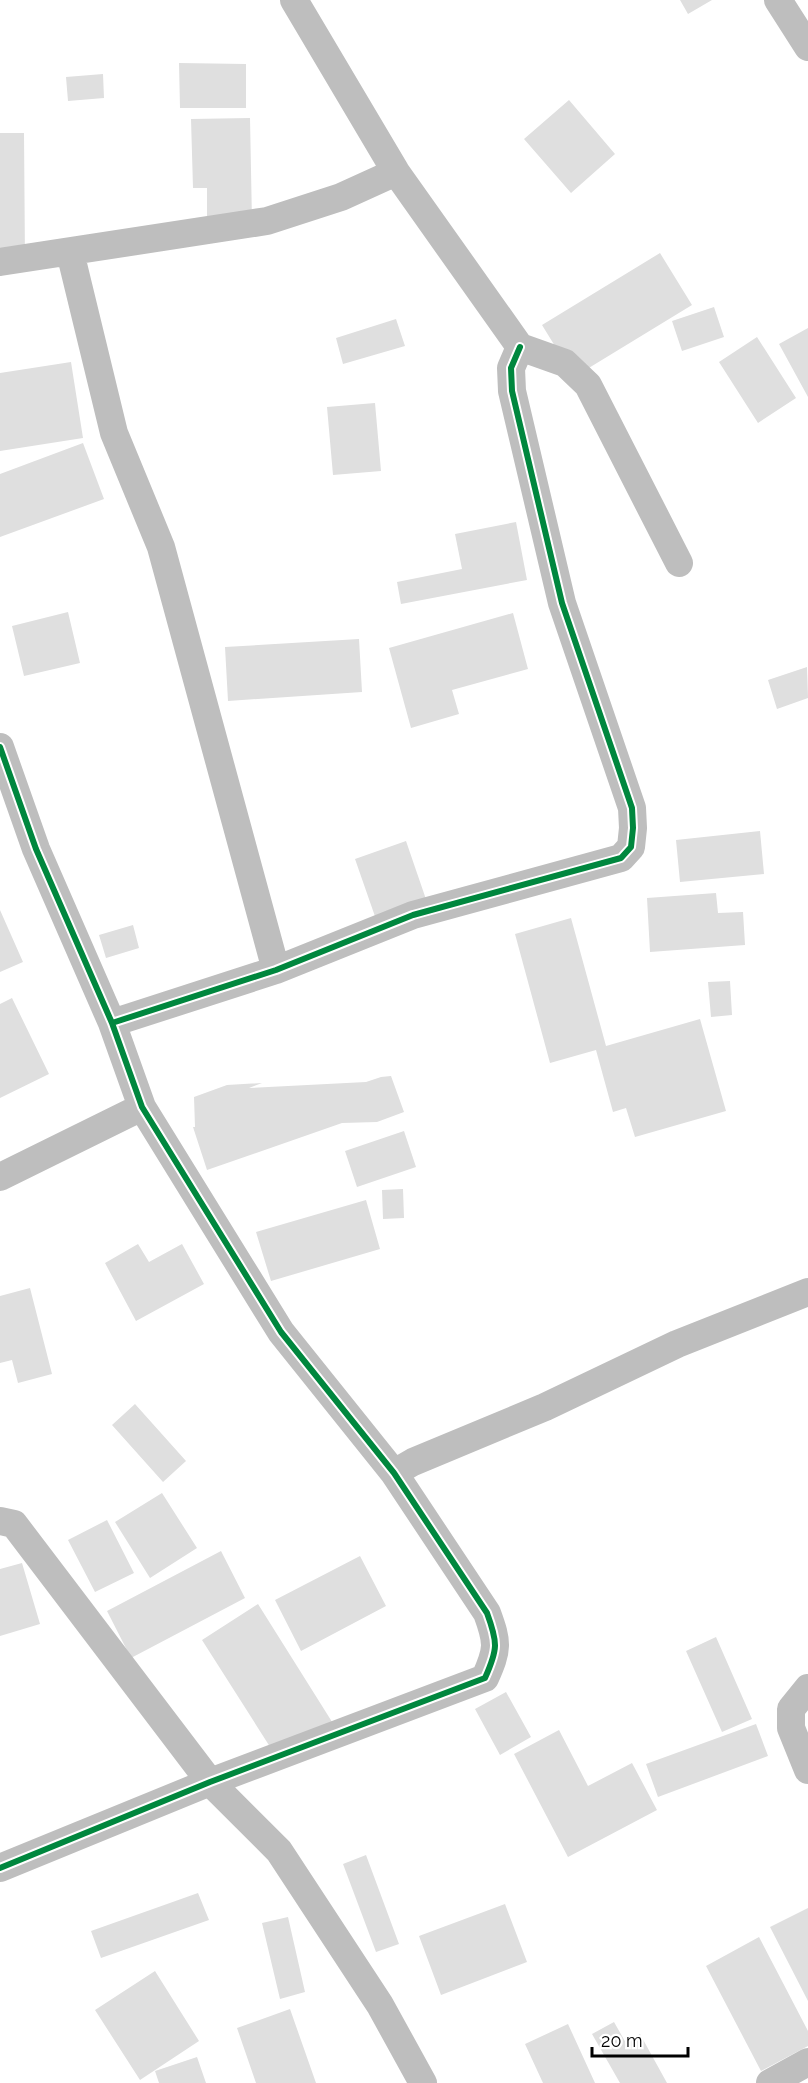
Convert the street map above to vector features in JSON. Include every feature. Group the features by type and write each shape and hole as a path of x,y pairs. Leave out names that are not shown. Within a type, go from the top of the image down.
{"street":[{"path":"294,0 396,172 520,347 565,363 588,385 679,563"},
{"path":"778,0 808,47"},
{"path":"0,262 267,221 341,196 396,172"},
{"path":"70,252 114,433 161,547 276,970"},
{"path":"112,1023 276,970 413,915 621,858 631,847 632,808 562,603 512,391 512,368 520,347"},
{"path":"0,747 36,849 112,1023 142,1107 281,1332 394,1473 487,1613 496,1637 495,1657 485,1678 210,1782 0,1868"},
{"path":"0,1177 142,1107"},
{"path":"394,1473 413,1462 545,1407 677,1344 808,1292"},
{"path":"0,1521 14,1524 210,1782 279,1851 380,2005 423,2083"},
{"path":"808,1688 791,1709 791,1728 808,1770"},
{"path":"770,2083 808,2062"}],"building":[{"path":"680,0 712,0 688,14"},
{"path":"179,63 246,64 246,108 180,108"},
{"path":"103,74 104,98 68,101 66,77"},
{"path":"569,100 615,154 571,193 524,139"},
{"path":"250,118 252,222 207,223 207,188 193,188 191,119"},
{"path":"0,133 24,133 25,262 0,263"},
{"path":"660,253 692,305 574,377 542,325"},
{"path":"714,307 724,337 682,351 672,321"},
{"path":"396,319 405,346 343,364 336,338"},
{"path":"808,328 808,397 779,344"},
{"path":"757,337 796,398 758,423 719,362"},
{"path":"71,362 83,438 0,451 0,373"},
{"path":"375,403 381,471 333,475 327,407"},
{"path":"83,443 104,499 0,537 0,474"},
{"path":"516,522 527,580 401,604 397,582 462,569 455,534"},
{"path":"68,612 80,663 24,676 12,626"},
{"path":"513,613 528,669 452,690 459,714 411,728 389,648"},
{"path":"359,639 362,692 228,701 225,647"},
{"path":"807,667 808,698 777,709 768,680"},
{"path":"760,831 764,874 680,882 676,840"},
{"path":"406,841 429,908 378,925 355,859"},
{"path":"716,893 718,913 743,912 745,945 650,952 647,898"},
{"path":"0,910 23,962 0,972"},
{"path":"571,918 606,1046 700,1019 726,1111 635,1137 626,1108 613,1112 596,1050 550,1063 515,934"},
{"path":"133,925 139,948 106,958 99,935"},
{"path":"730,981 732,1015 711,1017 708,982"},
{"path":"12,998 49,1074 0,1098 0,1004"},
{"path":"391,1076 404,1112 377,1122 342,1123 207,1170 193,1127 195,1127 194,1097 227,1085 262,1083 249,1088 366,1082"},
{"path":"404,1131 416,1167 357,1187 345,1151"},
{"path":"403,1189 404,1218 383,1219 382,1190"},
{"path":"366,1200 380,1249 271,1281 256,1232"},
{"path":"138,1244 149,1262 182,1244 204,1284 136,1321 105,1263"},
{"path":"30,1288 52,1374 18,1383 12,1360 0,1363 0,1296"},
{"path":"135,1404 186,1461 163,1482 112,1425"},
{"path":"162,1493 197,1548 150,1578 115,1522"},
{"path":"107,1520 134,1573 95,1592 68,1540"},
{"path":"221,1551 245,1598 131,1658 107,1611"},
{"path":"360,1556 386,1606 301,1651 275,1600"},
{"path":"22,1563 40,1624 0,1636 0,1569"},
{"path":"258,1604 334,1725 279,1761 202,1640"},
{"path":"716,1637 752,1719 722,1732 686,1651"},
{"path":"506,1692 531,1737 500,1755 475,1709"},
{"path":"756,1724 768,1756 658,1797 646,1764"},
{"path":"559,1730 588,1786 632,1763 657,1810 568,1857 514,1754"},
{"path":"366,1855 399,1944 376,1952 343,1864"},
{"path":"198,1893 209,1920 101,1958 91,1931"},
{"path":"505,1904 527,1962 441,1995 419,1936"},
{"path":"808,1908 808,2001 770,1927"},
{"path":"288,1917 305,1992 280,1999 262,1923"},
{"path":"759,1937 808,2031 808,2046 761,2071 706,1966"},
{"path":"155,1971 199,2041 140,2080 95,2010"},
{"path":"290,2009 316,2083 256,2083 237,2028"},
{"path":"614,2022 626,2043 640,2034 667,2083 620,2083 592,2034"},
{"path":"568,2024 595,2083 543,2083 525,2044"},
{"path":"197,2057 206,2083 159,2083 155,2071"}],"cycle path":[{"path":"112,1023 276,970 413,915 621,858 631,847 632,808 562,603 512,391 511,368 520,347"},
{"path":"0,747 36,849 112,1023 142,1107 281,1332 394,1473 487,1613 495,1639 494,1653 485,1678 210,1782 0,1868"}]}
